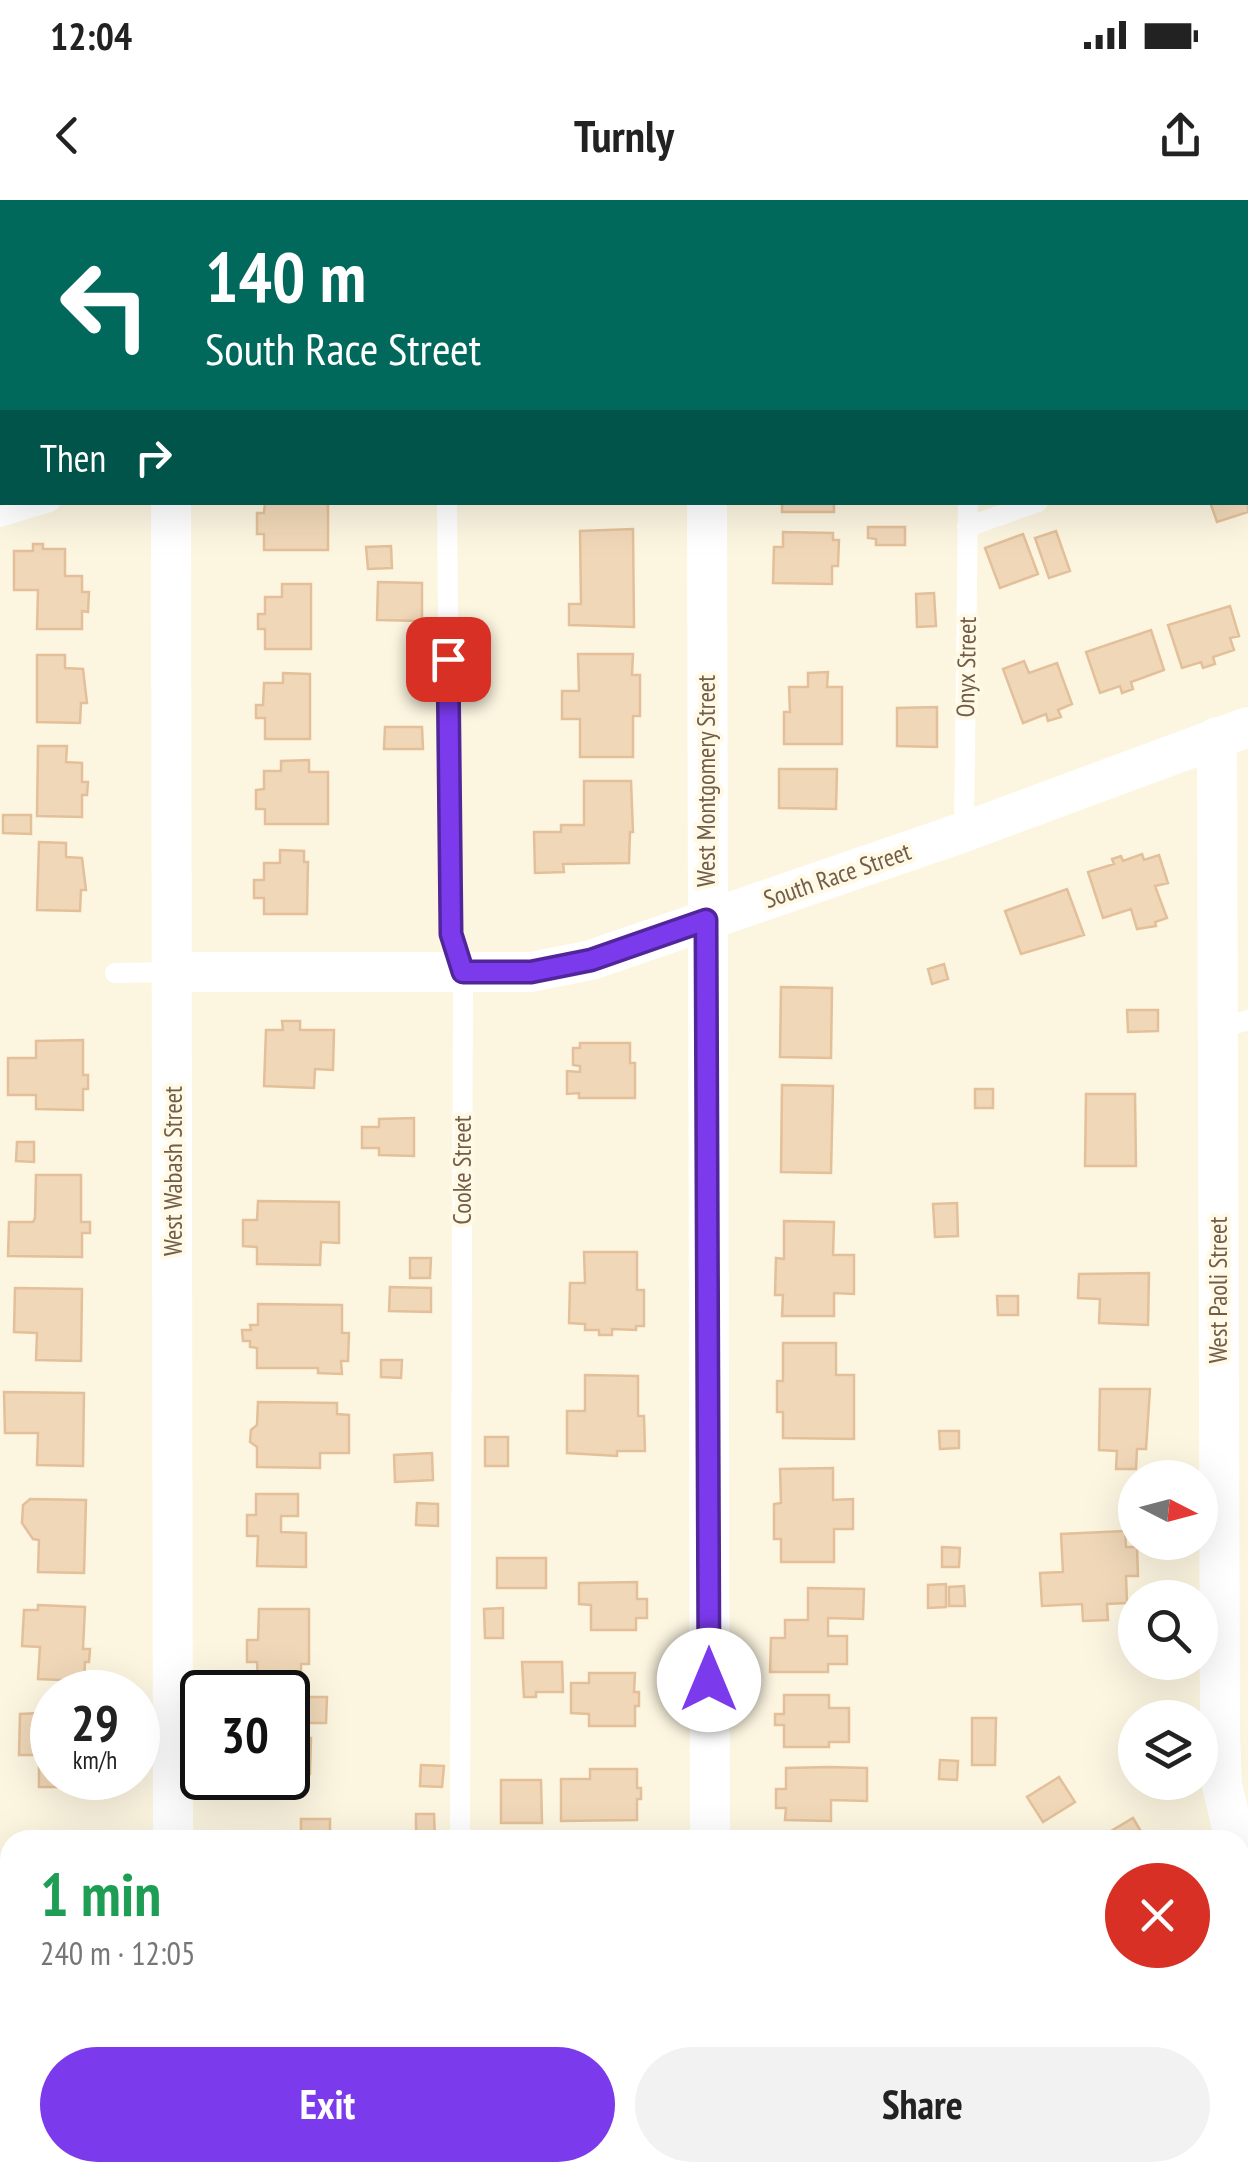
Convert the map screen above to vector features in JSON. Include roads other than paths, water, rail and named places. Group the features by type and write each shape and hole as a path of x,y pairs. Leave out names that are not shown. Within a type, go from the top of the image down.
{"street":[{"name":"West Wabash Street","path":"171,505 173,1830"},
{"name":"West Montgomery Street","path":"706,505 710,1830"},
{"name":"South Race Street","path":"172,972 531,972 591,960 964,832 1232,732"},
{"name":"West Paoli Street","path":"1232,732 1233,1025 1220,1734 1222,1785 1233,1830"}],"lane":[{"path":"0,517 40,505"},
{"name":"Cooke Street","path":"447,505 451,934 463,972 460,1830"},
{"name":"Onyx Street","path":"964,832 968,505"},
{"path":"967,527 1029,505"},
{"name":"South Race Street","path":"115,972 172,972"}]}
